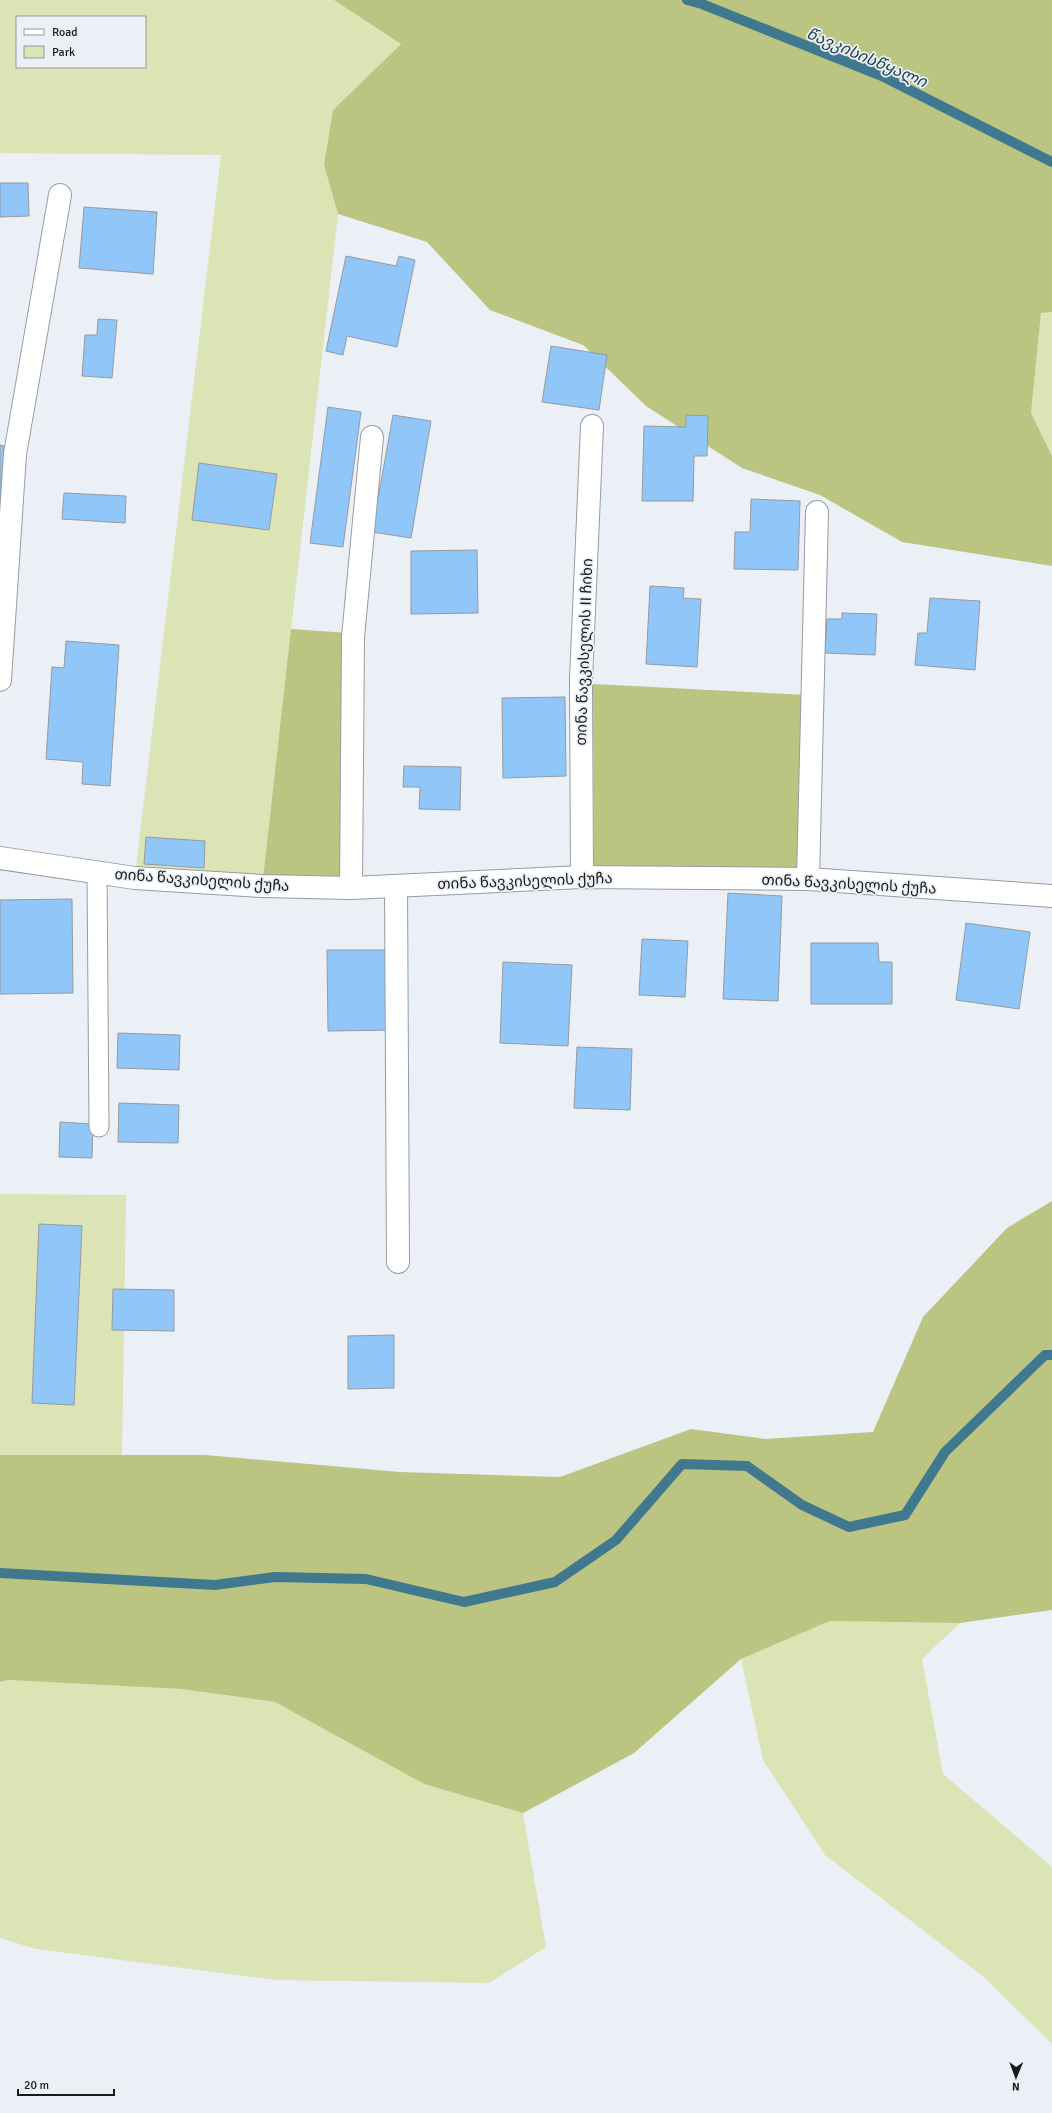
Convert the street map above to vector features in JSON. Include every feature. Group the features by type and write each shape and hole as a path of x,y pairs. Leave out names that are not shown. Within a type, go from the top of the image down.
{"street":[{"path":"0,680 15,454 60,194"},
{"name":"თინა წავკისელის II ჩიხი","path":"582,877 581,679 592,426"},
{"path":"351,888 353,637 372,436"},
{"path":"808,879 817,512"},
{"name":"თინა წავკისელის ქუჩა","path":"0,858 135,878 262,886 351,888 582,877 808,879 1052,896"},
{"path":"396,886 398,1262"}],"lane":[{"path":"97,873 99,1127"}],"green space":[{"path":"0,0 334,0 401,44 333,110 324,165 338,214 263,878 136,867 221,155 0,153"},
{"path":"334,0 1052,0 1052,312 1041,313 1031,413 1052,456 1052,566 902,542 820,495 742,468 646,406 583,345 490,310 427,242 338,214 324,165 333,110 401,44"},
{"path":"1041,312 1052,312 1052,456 1031,413"},
{"path":"291,629 348,633 346,876 263,878"},
{"path":"593,684 807,695 802,868 594,866"},
{"path":"0,1194 126,1195 122,1455 0,1455"},
{"path":"1052,1201 1052,1610 960,1623 830,1621 741,1659 634,1753 523,1813 424,1784 275,1702 181,1689 8,1680 0,1682 0,1455 205,1455 400,1472 560,1477 691,1429 765,1439 873,1432 923,1317 1007,1228"},
{"path":"830,1621 960,1623 922,1659 943,1774 1052,1867 1052,2044 984,1977 825,1855 763,1760 741,1659"},
{"path":"8,1680 181,1689 275,1702 424,1784 523,1813 546,1947 489,1983 276,1980 36,1949 0,1938 0,1682"}],"building":[{"path":"0,183 28,183 29,216 0,217"},
{"path":"84,207 157,212 153,274 79,268"},
{"path":"346,256 396,266 399,256 415,260 397,347 347,336 343,355 326,351"},
{"path":"98,319 117,320 112,378 82,376 85,335 97,335"},
{"path":"551,346 607,355 599,410 542,402"},
{"path":"328,407 361,412 343,547 310,543"},
{"path":"393,415 431,421 411,538 372,532"},
{"path":"686,415 708,416 707,456 694,456 693,501 642,501 644,426 686,427"},
{"path":"0,445 4,446 0,519"},
{"path":"199,463 277,474 269,530 192,520"},
{"path":"64,493 126,496 125,523 62,519"},
{"path":"751,499 800,501 798,570 734,569 735,532 750,532"},
{"path":"477,550 478,613 411,614 411,551"},
{"path":"650,586 684,588 683,598 701,599 697,667 646,664"},
{"path":"930,598 980,601 975,670 915,665 918,633 927,633"},
{"path":"842,613 877,614 875,655 825,653 827,619 842,619"},
{"path":"66,641 119,645 110,786 82,784 83,762 46,759 52,667 64,668"},
{"path":"565,697 566,776 503,778 502,698"},
{"path":"404,766 461,767 460,810 419,809 420,787 403,787"},
{"path":"146,837 205,841 204,868 144,864"},
{"path":"728,893 782,896 778,1001 723,999"},
{"path":"72,899 73,993 0,994 0,900"},
{"path":"966,923 1030,932 1019,1009 956,1000"},
{"path":"642,939 688,941 685,997 639,995"},
{"path":"811,943 878,943 879,962 892,962 892,1004 811,1004"},
{"path":"327,950 396,950 396,1030 328,1031"},
{"path":"503,962 572,965 568,1046 500,1043"},
{"path":"118,1033 180,1035 179,1070 117,1068"},
{"path":"577,1047 632,1049 630,1110 574,1108"},
{"path":"119,1103 179,1105 178,1143 118,1142"},
{"path":"60,1122 93,1124 92,1158 59,1157"},
{"path":"39,1224 82,1226 74,1405 32,1403"},
{"path":"113,1289 174,1290 174,1331 112,1330"},
{"path":"394,1335 394,1388 348,1389 348,1336"}],"waterway":[{"name":"წავკისისწყალი","path":"687,0 702,4 882,76 1052,162"},
{"path":"0,1573 215,1585 275,1577 366,1579 464,1602 555,1582 616,1540 682,1464 747,1466 802,1505 849,1527 905,1515 945,1452 1045,1355 1052,1355"}]}
